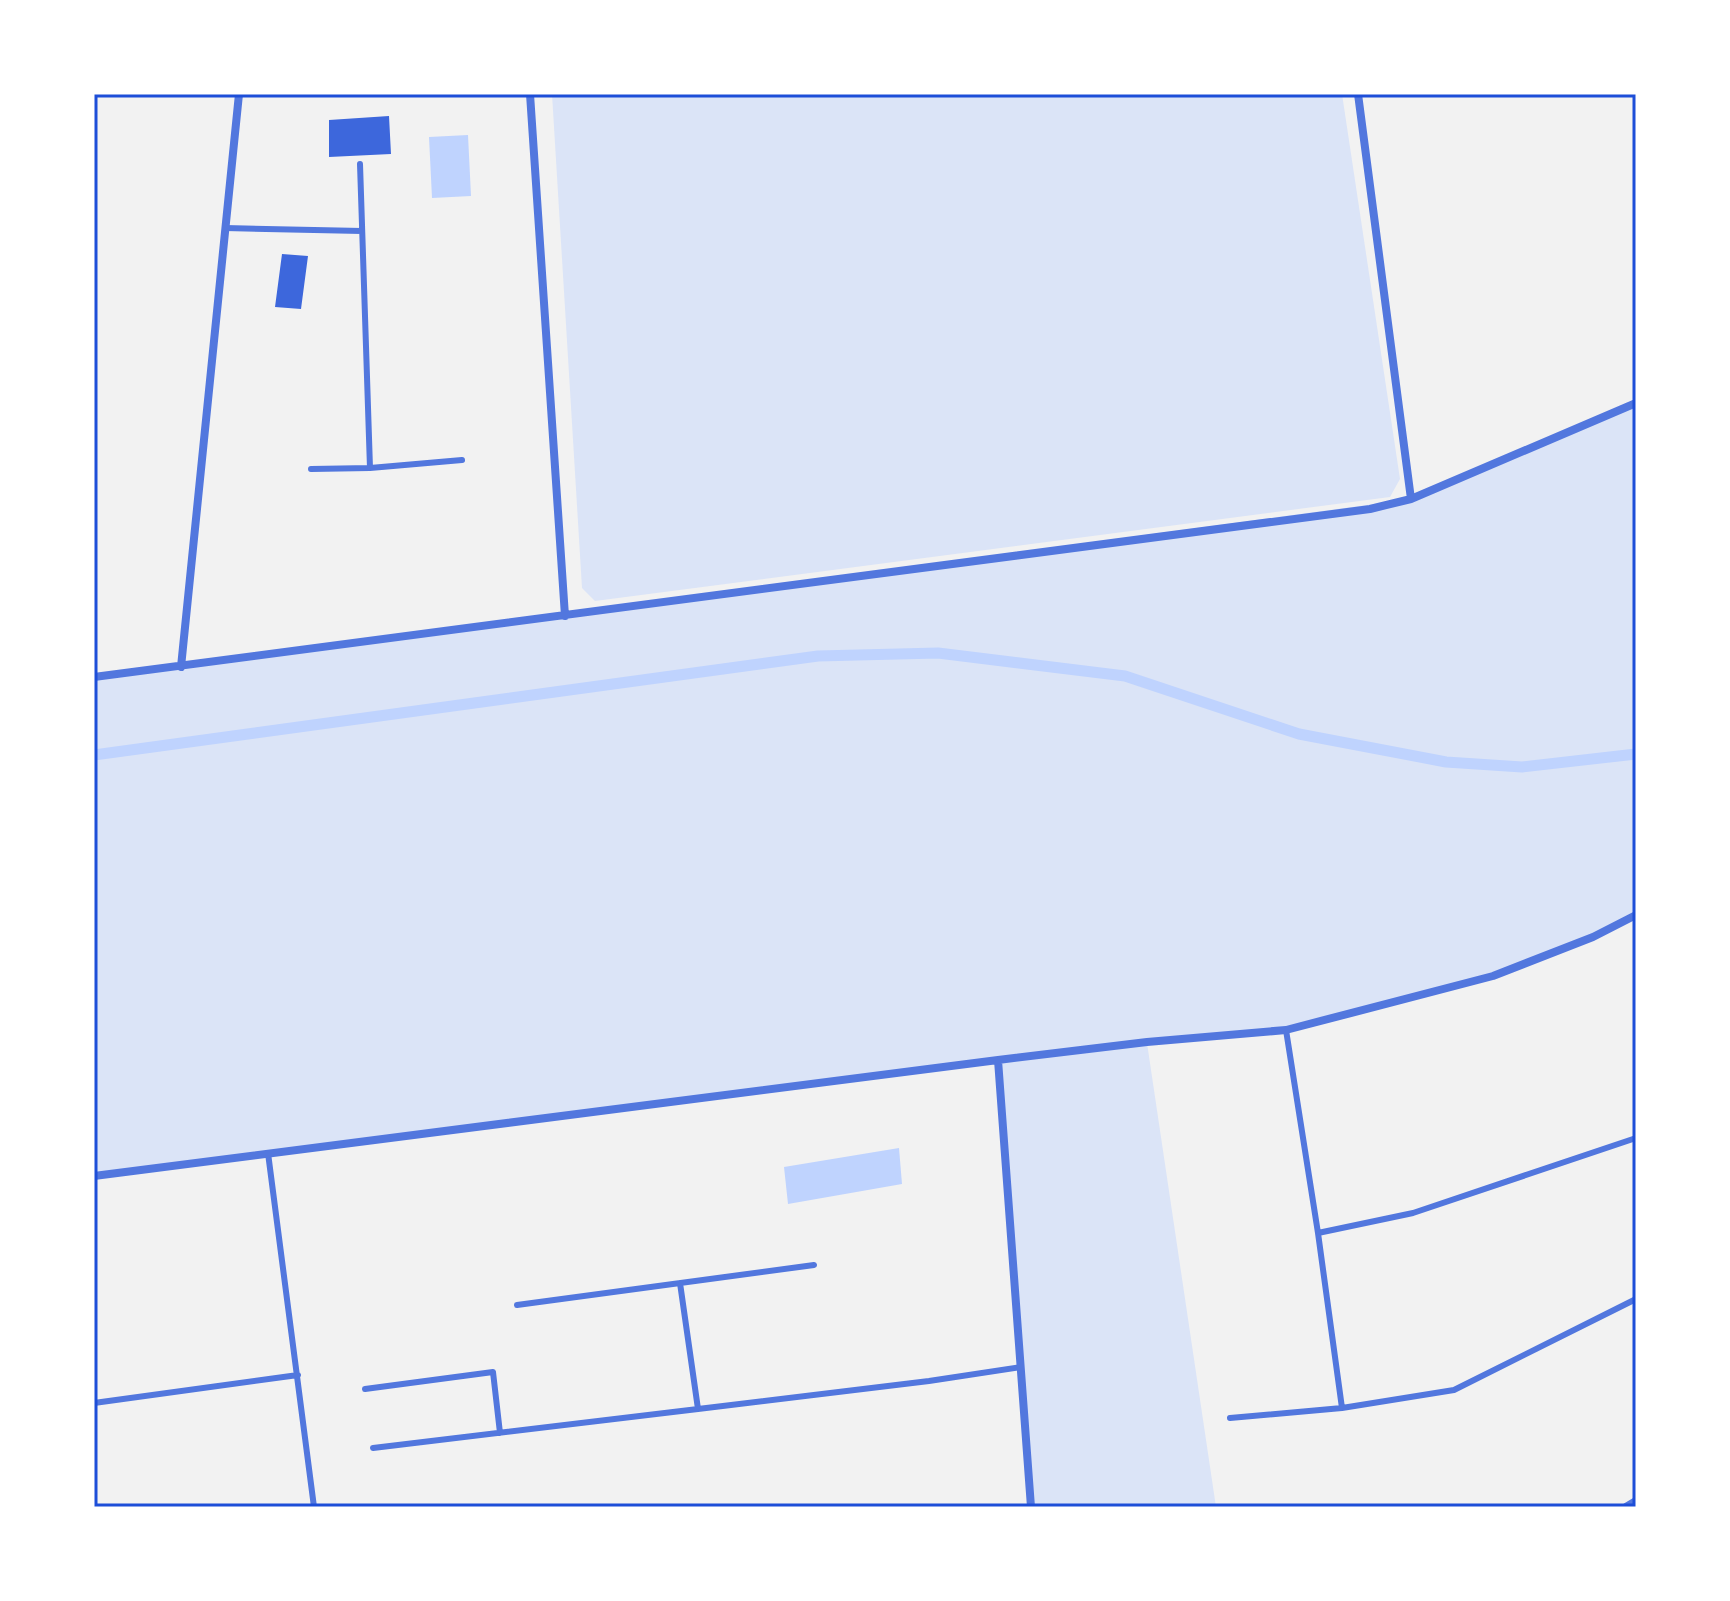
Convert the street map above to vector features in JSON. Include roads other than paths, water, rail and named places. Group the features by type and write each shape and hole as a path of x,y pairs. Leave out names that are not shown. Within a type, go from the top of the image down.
{"street":[{"path":"181,667 239,94"},
{"path":"530,94 565,616"},
{"path":"1358,94 1411,499"},
{"path":"94,677 1354,512 1411,499 1636,403"},
{"path":"94,1176 998,1060 1147,1042 1286,1030 1493,976 1593,937 1636,915"},
{"path":"998,1060 1031,1507"},
{"path":"1626,1507 1636,1501"}],"lane":[{"path":"360,164 370,468"},
{"path":"225,228 362,231"},
{"path":"311,469 370,468 462,460"},
{"path":"1286,1030 1342,1408"},
{"path":"1318,1233 1413,1213 1636,1138"},
{"path":"268,1153 314,1507"},
{"path":"517,1305 814,1265"},
{"path":"680,1283 698,1409"},
{"path":"1230,1418 1342,1408 1454,1390 1636,1299"},
{"path":"373,1448 929,1381 1021,1367"},
{"path":"365,1389 493,1372 500,1433"},
{"path":"94,1403 298,1375"}],"water":[{"path":"468,135 471,196 432,198 429,137"},
{"path":"899,1148 902,1184 788,1204 784,1167"}],"waterway":[{"path":"94,755 818,656 938,653 1125,676 1299,734 1446,762 1522,767 1636,754"}]}
